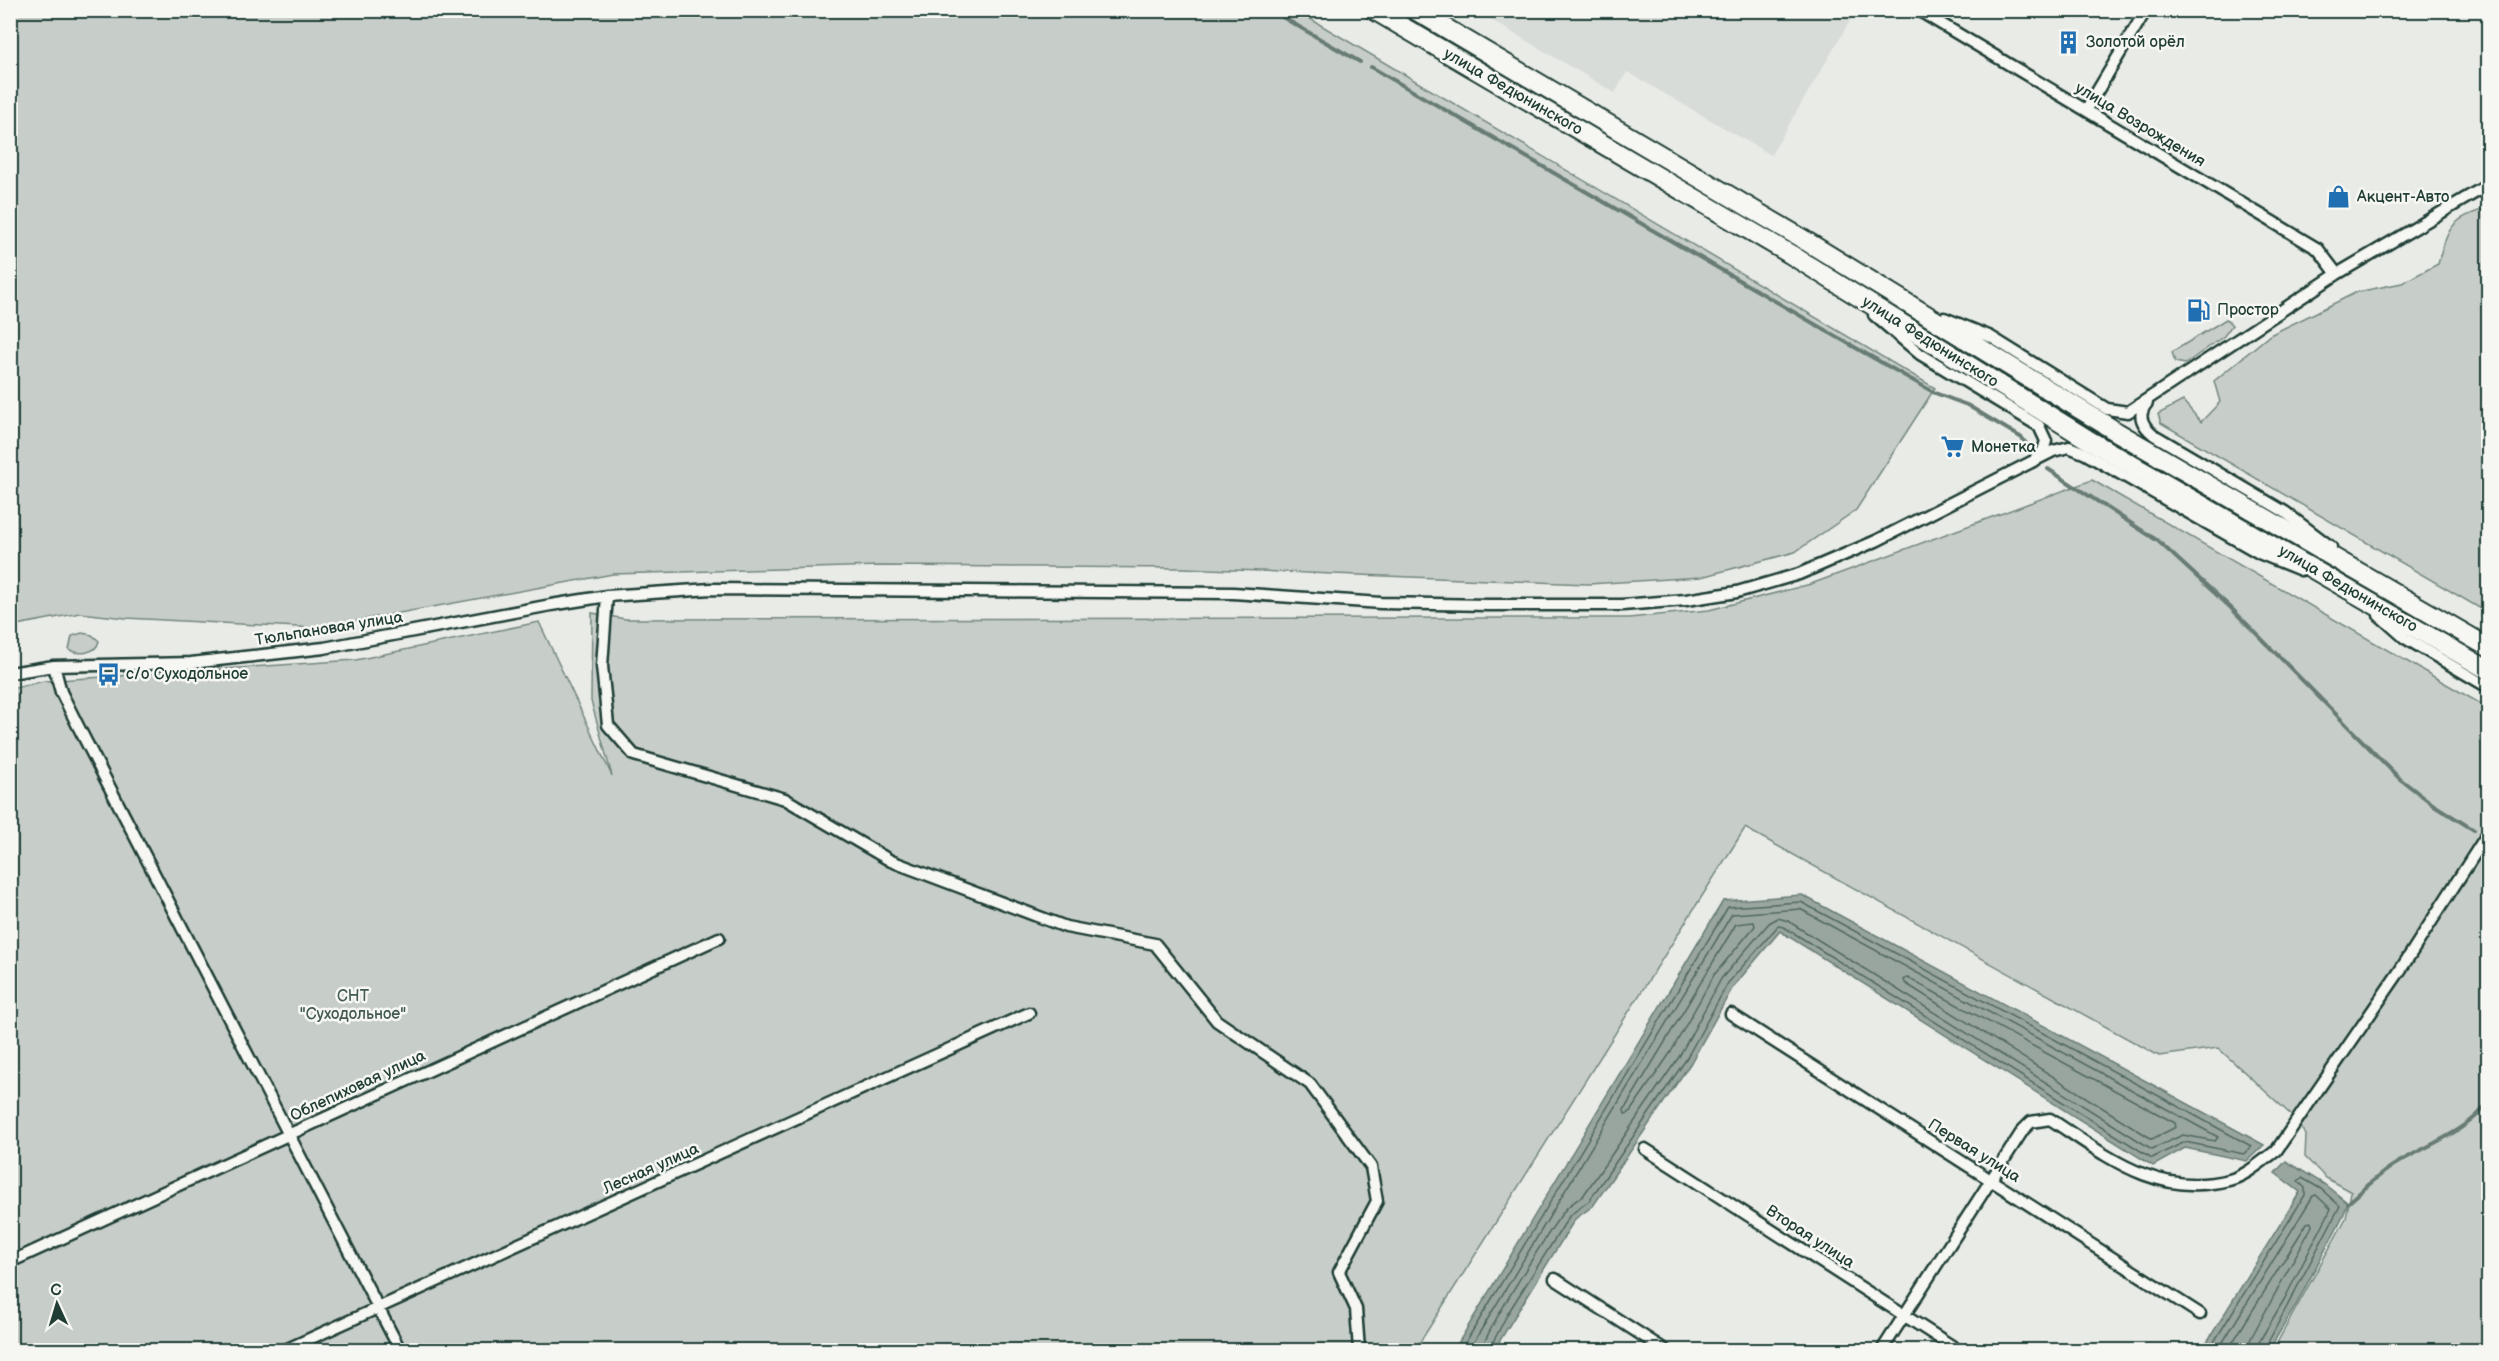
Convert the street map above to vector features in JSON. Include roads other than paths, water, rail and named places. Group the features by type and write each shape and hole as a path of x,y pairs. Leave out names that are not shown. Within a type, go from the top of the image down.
{"highway":[{"name":"улица Федюнинского","path":"1374,10 1840,285 2087,439 2488,670"},
{"name":"улица Федюнинского","path":"1415,10 1907,303 2117,432 2488,647"}],"street":[{"name":"улица Возрождения","path":"1918,10 2318,249 2337,274"},
{"path":"2086,110 2146,10"},
{"path":"1907,303 1991,337 2107,409 2128,412 2149,401 2337,274 2488,185"},
{"path":"1840,285 1920,354 2039,426 2045,436 2045,446 2032,461"},
{"path":"2149,401 2141,413 2143,425 2147,429 2285,512 2371,579"},
{"name":"Тюльпановая улица","path":"10,673 54,666 191,663 324,648 550,604 607,596 711,589 916,588 1233,593 1429,604 1622,605 1686,600 1737,592 1799,574 1876,541 2061,448 2076,449 2259,554 2354,592"},
{"path":"2354,592 2405,638 2488,687"},
{"path":"607,596 602,666 608,725 634,755 785,799 891,861 1066,927 1155,944 1217,1021 1310,1084 1371,1167 1377,1201 1339,1272 1356,1309 1359,1350"},
{"path":"54,666 61,692 78,726 290,1134 377,1310 400,1350"},
{"path":"1882,1350 2023,1130 2031,1122 2050,1119 2139,1175 2169,1183 2230,1180 2255,1167 2276,1151 2399,972 2488,833"},
{"name":"Облепиховая улица","path":"10,1262 719,938"},
{"name":"Лесная улица","path":"285,1350 1029,1013"},
{"name":"Первая улица","path":"1731,1014 2200,1314"},
{"name":"Вторая улица","path":"1645,1149 1958,1350"},
{"path":"1555,1279 1665,1350"}],"water":[{"path":"1802,895 2264,1145 2247,1161 2185,1148 2153,1166 1780,931 1733,987 1690,1064 1593,1206 1575,1219 1494,1350 1454,1350 1723,901"},
{"path":"2286,1161 2324,1184 2348,1203 2343,1216 2296,1305 2269,1350 2202,1350 2300,1192 2275,1173"}],"waterway":[{"path":"1270,10 1360,62"},
{"path":"1371,67 1935,393 1967,405 2022,438 2031,451"},
{"path":"2048,469 2158,541 2231,608 2400,779 2434,805 2474,830"},
{"path":"2348,1203 2391,1167 2470,1122 2488,1102"}],"place":[{"name":"Золотой орёл","path":"2068,42"},
{"name":"Акцент-Авто","path":"2339,197"},
{"name":"Простор","path":"2199,310"},
{"name":"Монетка","path":"1953,447"},
{"name":"с/о Суходольное","path":"108,674"}],"park label":[{"name":"СНТ \"Суходольное\"","path":"353,1005"}]}
